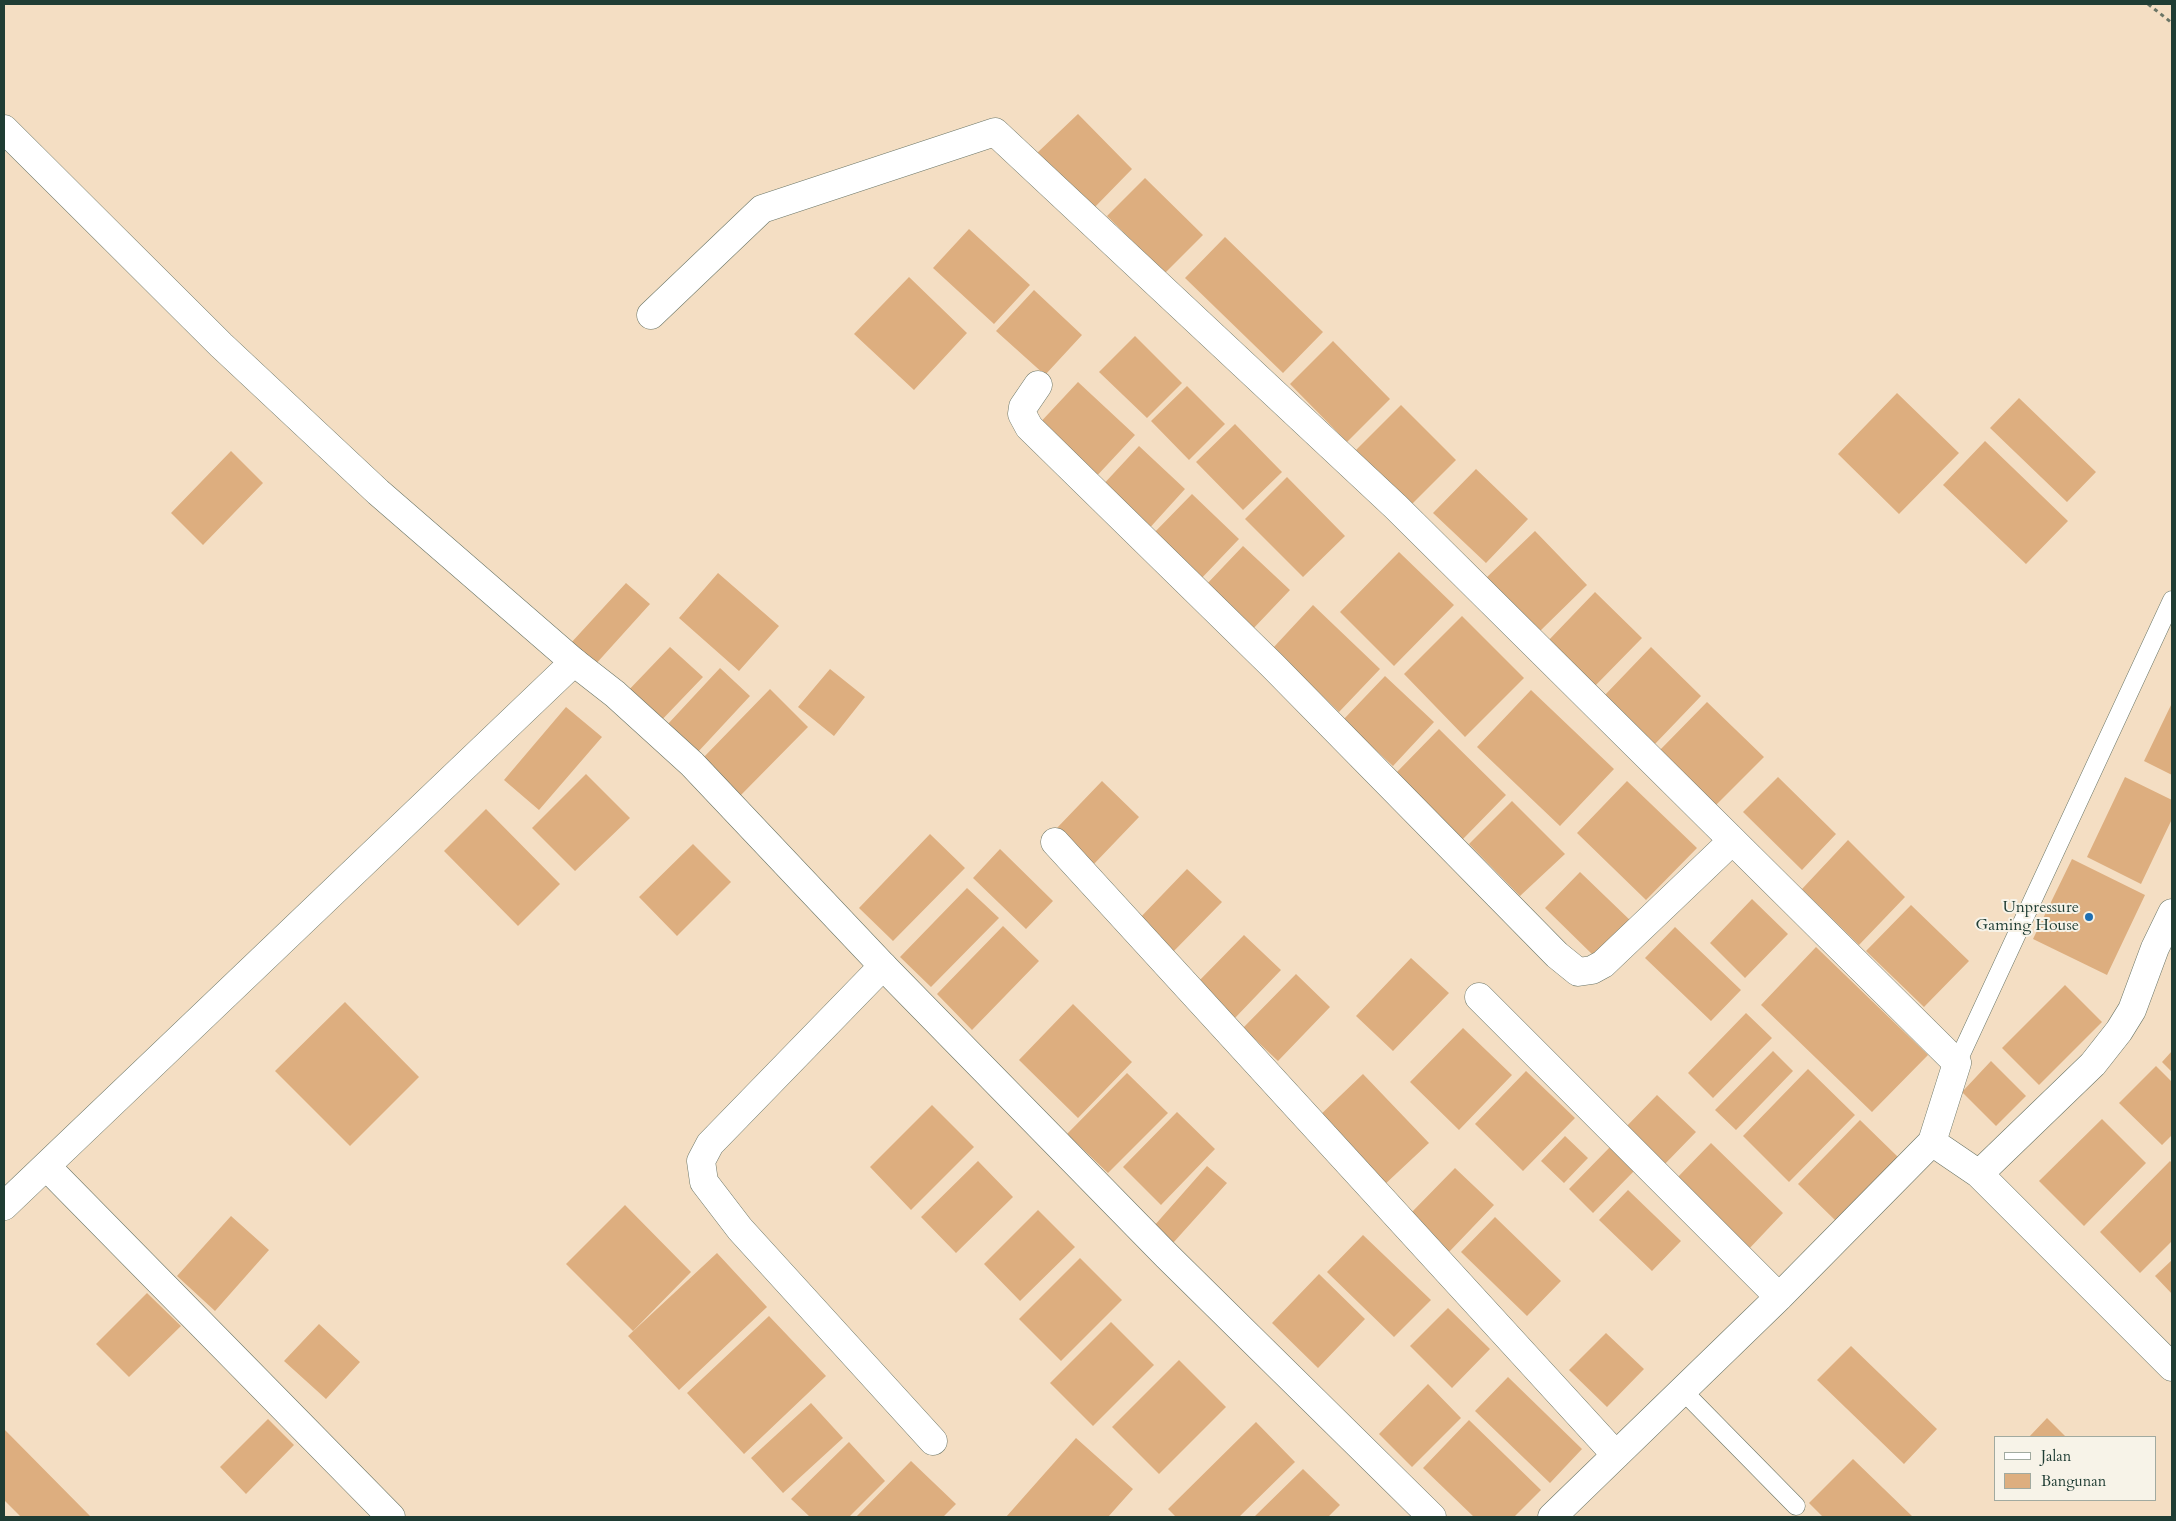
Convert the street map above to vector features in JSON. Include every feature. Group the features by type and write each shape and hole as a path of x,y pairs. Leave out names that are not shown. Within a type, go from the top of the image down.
{"street":[{"path":"4,129 221,345 378,492 574,662 615,694 692,764 883,966 1167,1256 1432,1517"},
{"path":"651,315 762,210 995,132 1396,507 1957,1063 1932,1142 1779,1297 1552,1517"},
{"path":"1038,385 1023,407 1022,414 1030,427 1273,666 1557,955 1578,972 1592,970 1602,964 1732,841"},
{"path":"4,1206 574,662"},
{"path":"1055,842 1616,1455"},
{"path":"1979,1174 2093,1064 2119,1030 2164,957 2172,913"},
{"path":"883,966 710,1144 701,1161 704,1182 740,1229 933,1441"},
{"path":"1479,997 1779,1297"},
{"path":"1932,1142 1979,1174 2172,1367"},
{"path":"47,1167 391,1517"}],"lane":[{"path":"1957,1063 2172,600"},
{"path":"1683,1391 1796,1506"}],"path":[{"path":"2148,4 2172,23"}],"building":[{"path":"1078,114 1132,169 1093,209 1037,153"},
{"path":"1145,178 1203,235 1165,273 1107,216"},
{"path":"969,229 1030,285 994,324 933,268"},
{"path":"1225,237 1323,332 1283,373 1185,278"},
{"path":"909,277 967,333 914,390 854,334"},
{"path":"1034,290 1082,335 1045,375 996,331"},
{"path":"1135,336 1182,383 1147,418 1099,372"},
{"path":"1333,341 1390,399 1347,442 1290,384"},
{"path":"1078,382 1135,435 1093,480 1036,427"},
{"path":"1187,386 1225,424 1189,460 1151,421"},
{"path":"1897,393 1959,453 1899,514 1838,454"},
{"path":"2019,398 2096,472 2067,502 1990,428"},
{"path":"1401,405 1456,460 1410,506 1356,450"},
{"path":"1235,424 1282,472 1243,510 1196,462"},
{"path":"1985,441 2068,521 2026,564 1943,485"},
{"path":"1139,446 1185,489 1146,532 1100,488"},
{"path":"231,451 263,483 203,545 171,513"},
{"path":"1476,469 1528,519 1486,563 1433,513"},
{"path":"1287,477 1345,536 1303,577 1245,519"},
{"path":"1192,494 1239,539 1198,582 1150,537"},
{"path":"1535,531 1587,585 1539,632 1486,578"},
{"path":"1243,546 1290,590 1251,631 1204,587"},
{"path":"1399,552 1454,605 1394,666 1340,612"},
{"path":"718,573 779,626 739,671 679,618"},
{"path":"626,583 650,604 594,666 570,644"},
{"path":"1595,592 1642,638 1594,687 1547,642"},
{"path":"1313,605 1380,669 1339,712 1273,648"},
{"path":"1462,616 1524,678 1465,737 1404,674"},
{"path":"670,647 703,677 656,726 624,695"},
{"path":"1651,647 1701,696 1654,745 1604,696"},
{"path":"720,668 750,696 697,753 667,725"},
{"path":"830,669 865,697 834,736 798,707"},
{"path":"1385,676 1434,722 1393,766 1343,720"},
{"path":"770,689 808,727 740,796 702,759"},
{"path":"1531,690 1614,769 1560,826 1477,747"},
{"path":"1707,702 1764,757 1716,805 1660,750"},
{"path":"2172,703 2172,775 2144,761"},
{"path":"566,707 602,737 539,810 504,780"},
{"path":"1439,729 1506,795 1463,839 1396,773"},
{"path":"586,774 630,818 575,871 532,828"},
{"path":"1778,777 1836,834 1802,870 1743,812"},
{"path":"2125,777 2172,800 2172,819 2141,884 2087,857"},
{"path":"1102,781 1139,817 1093,865 1056,829"},
{"path":"1627,781 1697,848 1646,900 1577,833"},
{"path":"1512,801 1565,854 1520,896 1469,844"},
{"path":"486,809 560,884 518,926 444,851"},
{"path":"930,834 965,868 893,941 859,908"},
{"path":"1848,840 1905,897 1859,945 1802,889"},
{"path":"693,844 731,882 677,936 639,897"},
{"path":"1000,849 1053,901 1026,929 973,878"},
{"name":"Unpressure Gaming House","path":"2072,859 2145,895 2107,975 2033,939"},
{"path":"1187,869 1222,902 1171,954 1137,921"},
{"path":"1580,872 1633,923 1598,960 1545,908"},
{"path":"967,888 999,918 931,987 900,957"},
{"path":"1752,899 1788,934 1745,978 1710,943"},
{"path":"1911,905 1969,961 1924,1007 1866,951"},
{"path":"1003,926 1039,961 972,1030 937,994"},
{"path":"1675,927 1741,990 1711,1021 1645,958"},
{"path":"1244,935 1281,970 1234,1019 1197,983"},
{"path":"1816,947 1928,1055 1872,1112 1761,1005"},
{"path":"1411,958 1449,993 1393,1051 1356,1016"},
{"path":"1296,974 1330,1007 1278,1061 1243,1028"},
{"path":"2065,985 2102,1022 2039,1085 2002,1048"},
{"path":"345,1002 419,1077 350,1146 275,1071"},
{"path":"1073,1004 1132,1062 1078,1118 1019,1060"},
{"path":"1746,1013 1772,1038 1713,1098 1688,1073"},
{"path":"1463,1028 1512,1075 1459,1130 1410,1082"},
{"path":"1773,1051 1793,1071 1736,1130 1715,1110"},
{"path":"2172,1051 2172,1072 2162,1062"},
{"path":"1991,1061 2026,1096 1996,1126 1962,1092"},
{"path":"2156,1066 2172,1082 2172,1135 2162,1145 2119,1103"},
{"path":"1808,1069 1855,1115 1789,1182 1743,1136"},
{"path":"1526,1071 1575,1118 1523,1171 1475,1124"},
{"path":"1127,1073 1168,1113 1108,1173 1067,1134"},
{"path":"1363,1074 1429,1143 1382,1187 1316,1119"},
{"path":"1657,1095 1696,1132 1661,1168 1623,1130"},
{"path":"932,1105 974,1147 911,1210 870,1167"},
{"path":"1177,1112 1215,1149 1161,1205 1123,1167"},
{"path":"2102,1119 2146,1163 2084,1226 2039,1181"},
{"path":"1860,1120 1898,1157 1836,1221 1798,1184"},
{"path":"1565,1136 1588,1158 1564,1183 1541,1161"},
{"path":"1711,1143 1783,1213 1747,1251 1674,1181"},
{"path":"1610,1147 1634,1171 1593,1213 1569,1189"},
{"path":"978,1161 1013,1197 956,1253 921,1217"},
{"path":"2170,1161 2172,1163 2172,1241 2140,1273 2100,1232"},
{"path":"1207,1166 1227,1183 1173,1243 1154,1226"},
{"path":"1455,1168 1494,1205 1449,1252 1410,1214"},
{"path":"1628,1190 1681,1241 1652,1271 1599,1220"},
{"path":"625,1205 691,1272 633,1331 566,1264"},
{"path":"1038,1210 1075,1247 1020,1301 984,1264"},
{"path":"231,1216 269,1250 215,1311 177,1276"},
{"path":"1495,1217 1561,1281 1527,1316 1461,1252"},
{"path":"1363,1235 1431,1300 1394,1337 1327,1272"},
{"path":"717,1253 767,1307 679,1390 628,1336"},
{"path":"1080,1258 1122,1300 1061,1361 1019,1319"},
{"path":"2172,1260 2172,1294 2155,1276"},
{"path":"1319,1274 1365,1319 1318,1368 1272,1323"},
{"path":"147,1293 181,1326 129,1377 96,1344"},
{"path":"1448,1308 1490,1349 1452,1388 1410,1346"},
{"path":"769,1316 826,1376 744,1454 687,1393"},
{"path":"1111,1322 1154,1365 1093,1426 1050,1383"},
{"path":"319,1324 360,1362 326,1399 284,1361"},
{"path":"1606,1333 1644,1369 1607,1407 1569,1370"},
{"path":"1851,1346 1937,1429 1904,1464 1817,1380"},
{"path":"1179,1360 1226,1407 1159,1474 1112,1427"},
{"path":"1508,1377 1582,1449 1550,1483 1475,1411"},
{"path":"1428,1384 1461,1418 1412,1467 1379,1434"},
{"path":"811,1403 843,1438 783,1493 751,1458"},
{"path":"2047,1418 2065,1436 2030,1436"},
{"path":"268,1419 294,1445 246,1494 220,1467"},
{"path":"1469,1420 1541,1490 1514,1517 1474,1517 1423,1468"},
{"path":"1256,1422 1295,1462 1239,1517 1176,1517 1168,1509"},
{"path":"4,1429 91,1517 21,1517 4,1500"},
{"path":"1076,1438 1133,1489 1108,1517 1006,1517"},
{"path":"849,1442 885,1481 849,1517 810,1517 791,1499"},
{"path":"1853,1459 1913,1517 1823,1517 1809,1503"},
{"path":"911,1461 956,1504 943,1517 856,1517"},
{"path":"1303,1469 1340,1505 1328,1517 1254,1517"}],"place":[{"name":"Unpressure Gaming House","path":"2089,917"}]}
